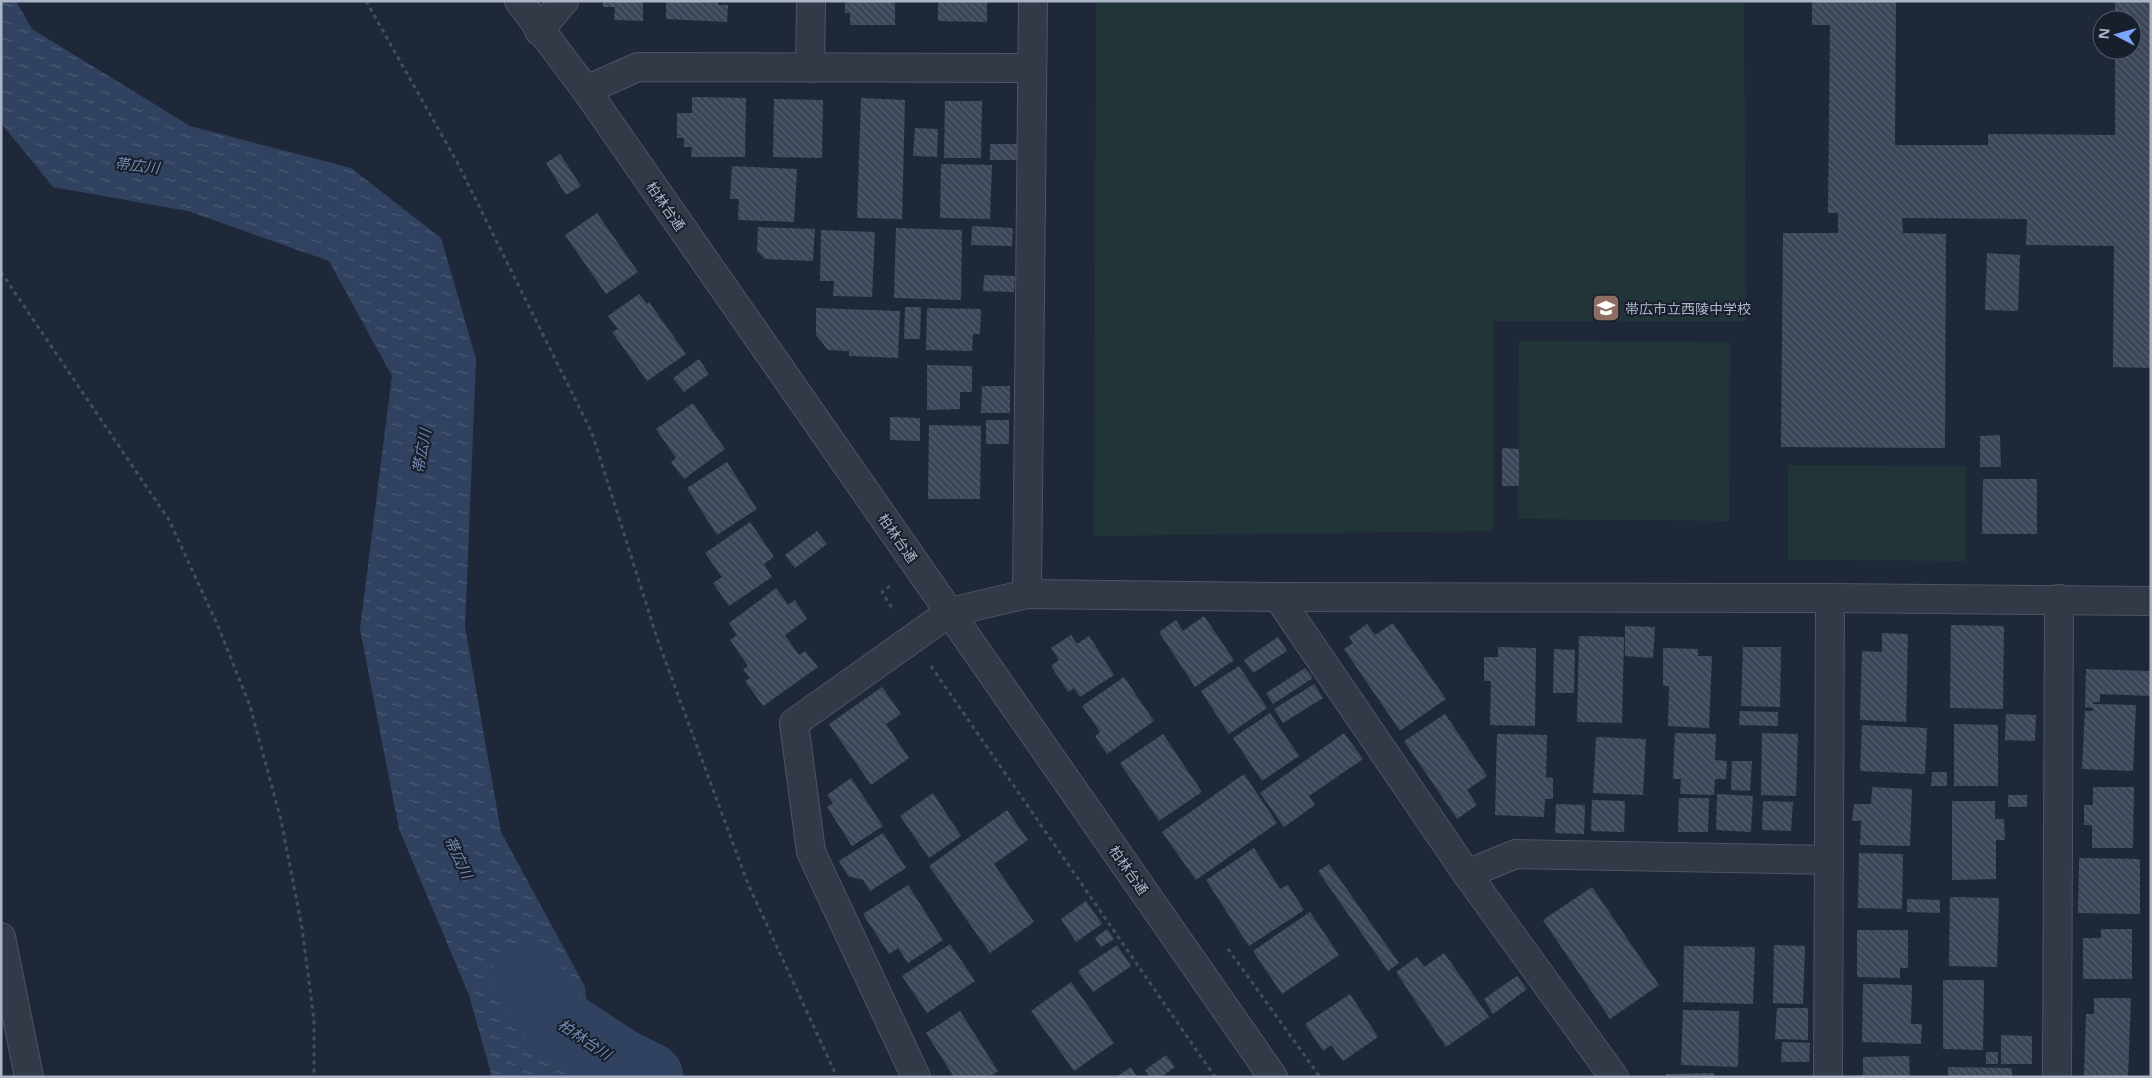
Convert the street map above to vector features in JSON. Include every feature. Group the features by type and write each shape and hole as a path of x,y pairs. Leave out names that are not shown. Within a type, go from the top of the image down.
{"street":[{"name":"柏林台通","path":"519,1 586,90 1273,1077"},
{"path":"540,31 564,1"},
{"path":"810,1 810,68"},
{"path":"1027,594 1033,1"},
{"path":"586,90 638,67 1032,68"},
{"path":"916,1077 811,852 794,723 950,612 1027,594 1278,597 2151,600"},
{"path":"1278,597 1467,874 1614,1077"},
{"path":"1828,1077 1830,598"},
{"path":"2057,1077 2059,599"},
{"path":"1467,874 1516,854 1829,860"},
{"path":"1,937 28,1077"}],"path":[{"path":"366,1 458,162 592,433 658,641 748,884 837,1077"},
{"path":"1,272 169,520 218,626 250,706 281,820 302,928 314,1020 314,1077"}],"green space":[{"path":"1096,1 1744,1 1746,321 1493,321 1493,531 1094,536"},
{"path":"1519,341 1730,342 1729,521 1518,519"},
{"path":"1788,465 1966,466 1966,561 1788,560"}],"water":[{"name":"帯広川","path":"1,1 16,1 32,29 190,126 351,168 441,238 476,359 465,627 501,832 585,987 595,1077 492,1077 469,995 399,829 360,629 392,376 329,261 188,211 53,187 1,123"}],"building":[{"path":"603,1 643,1 643,21 614,20 615,7 603,7"},
{"path":"666,1 718,1 718,5 728,5 727,22 666,19"},
{"path":"845,1 895,1 895,25 850,25 850,13 845,13"},
{"path":"938,1 987,1 987,22 938,21"},
{"path":"1812,1 1896,1 1895,145 1988,145 1988,134 2115,135 2115,60 2142,60 2142,10 2115,10 2115,1 2151,1 2151,368 2113,367 2114,246 2026,245 2027,219 1902,218 1903,233 1946,234 1945,448 1781,447 1783,233 1838,233 1838,213 1828,213 1830,25 1812,25"},
{"path":"692,97 746,98 745,157 691,157 692,147 684,147 684,138 677,138 677,113 692,113"},
{"path":"861,98 905,100 902,219 857,218"},
{"path":"774,99 823,100 822,158 773,157"},
{"path":"945,101 982,101 981,158 944,158"},
{"path":"915,128 938,129 937,157 913,156"},
{"path":"990,144 1017,144 1018,160 990,160"},
{"path":"560,154 581,186 566,195 546,163"},
{"path":"941,164 992,165 990,219 940,218"},
{"path":"732,166 797,169 794,222 738,220 739,199 730,199"},
{"path":"597,213 638,272 606,294 565,235"},
{"path":"972,226 1013,228 1012,246 971,245"},
{"path":"758,227 815,229 813,261 765,259 757,251"},
{"path":"896,228 962,230 961,300 894,298"},
{"path":"821,230 875,232 872,297 833,296 834,281 820,281"},
{"path":"1987,253 2020,255 2018,311 1985,310"},
{"path":"984,275 1015,276 1014,292 983,291"},
{"path":"639,294 647,304 649,302 686,354 647,381 612,332 618,329 608,316"},
{"path":"905,307 921,307 920,339 904,339"},
{"path":"816,308 900,311 898,358 849,356 849,351 828,350 816,335"},
{"path":"927,308 981,309 980,334 973,334 972,351 926,350"},
{"path":"699,359 709,374 684,392 673,378"},
{"path":"927,365 972,366 972,392 960,392 960,409 927,410"},
{"path":"982,386 1010,386 1010,413 981,413"},
{"path":"693,403 725,449 684,479 671,462 676,458 656,429"},
{"path":"890,417 920,418 920,441 890,440"},
{"path":"986,420 1009,420 1009,444 986,444"},
{"path":"929,425 981,426 980,499 928,499"},
{"path":"2000,435 2001,467 1980,467 1980,436"},
{"path":"1502,448 1519,449 1519,486 1502,486"},
{"path":"727,462 757,509 717,535 687,488"},
{"path":"1983,479 2037,479 2037,534 1982,534"},
{"path":"750,522 774,557 764,564 772,577 729,606 713,583 722,577 705,553"},
{"path":"817,531 827,544 795,568 785,555"},
{"path":"776,588 788,605 795,600 807,619 785,635 799,655 805,651 818,667 763,706 745,681 750,678 743,669 748,666 730,640 737,635 729,623"},
{"path":"1204,616 1234,660 1195,687 1159,632 1176,620 1183,631"},
{"path":"1393,623 1446,699 1400,731 1344,649 1353,643 1349,637 1367,624 1375,635"},
{"path":"1951,625 2004,626 2003,709 1950,708"},
{"path":"1625,626 1655,627 1653,658 1625,656"},
{"path":"1882,633 1908,634 1906,722 1860,720 1862,651 1882,652"},
{"path":"1071,635 1077,644 1089,636 1114,675 1080,697 1074,688 1068,692 1051,666 1059,660 1051,648"},
{"path":"1579,636 1624,637 1622,723 1577,722"},
{"path":"1278,637 1287,651 1253,673 1244,660"},
{"path":"1498,647 1536,648 1535,726 1490,725 1491,681 1484,681 1484,657 1498,657"},
{"path":"1743,647 1781,647 1780,707 1741,706"},
{"path":"1663,648 1698,649 1698,656 1712,656 1709,728 1668,726 1669,686 1663,686"},
{"path":"1554,649 1575,650 1574,693 1553,693"},
{"path":"1239,666 1267,708 1229,734 1201,691"},
{"path":"1305,668 1313,678 1273,704 1266,693"},
{"path":"2086,669 2151,671 2151,696 2100,694 2100,702 2093,702 2093,704 2136,705 2133,771 2082,769 2085,711 2093,711 2093,708 2085,707"},
{"path":"1124,677 1154,721 1107,754 1095,736 1100,732 1082,706"},
{"path":"1314,684 1323,698 1283,723 1274,709"},
{"path":"882,687 901,714 886,724 909,758 871,785 829,724"},
{"path":"1740,711 1778,712 1778,726 1739,725"},
{"path":"1270,713 1299,756 1262,781 1233,738"},
{"path":"1445,714 1487,776 1467,790 1477,805 1457,819 1404,741"},
{"path":"2006,714 2036,715 2035,741 2005,740"},
{"path":"1954,724 1998,725 1998,786 1954,786"},
{"path":"1862,725 1927,728 1925,774 1860,771"},
{"path":"1344,733 1363,759 1309,796 1315,805 1284,827 1260,793"},
{"path":"1675,733 1716,734 1715,760 1727,761 1726,779 1715,779 1714,795 1680,794 1681,779 1673,779"},
{"path":"1762,733 1798,734 1796,796 1761,795"},
{"path":"1163,734 1202,792 1159,821 1120,763"},
{"path":"1497,734 1547,735 1546,777 1553,778 1553,799 1545,799 1544,817 1495,815"},
{"path":"1596,737 1646,739 1643,795 1593,793"},
{"path":"1732,761 1752,761 1750,791 1731,790"},
{"path":"1932,772 1947,772 1947,786 1931,786"},
{"path":"1244,774 1277,823 1196,880 1162,832"},
{"path":"851,778 883,826 852,846 827,807 833,803 827,795"},
{"path":"1872,787 1912,789 1910,846 1860,845 1861,821 1852,821 1854,804 1871,804"},
{"path":"2093,787 2134,787 2133,848 2092,848 2092,825 2084,825 2084,805 2093,805"},
{"path":"933,793 961,836 929,858 900,816"},
{"path":"1717,794 1753,796 1751,832 1716,830"},
{"path":"2008,795 2027,795 2027,807 2008,807"},
{"path":"1679,798 1709,798 1708,832 1678,832"},
{"path":"1592,800 1625,801 1624,832 1591,831"},
{"path":"1763,801 1793,802 1791,831 1762,830"},
{"path":"1952,801 1995,801 1995,819 2004,819 2005,840 1996,840 1996,879 1952,880"},
{"path":"1556,804 1585,805 1584,834 1555,833"},
{"path":"1007,810 1028,840 994,864 1034,922 990,953 929,866"},
{"path":"883,833 906,868 870,891 863,880 848,876 839,861"},
{"path":"1254,848 1280,889 1288,885 1304,910 1249,946 1206,880"},
{"path":"1859,853 1903,854 1902,909 1858,908"},
{"path":"2079,858 2140,859 2140,914 2078,913"},
{"path":"1329,864 1399,963 1388,971 1318,871"},
{"path":"908,885 943,940 908,963 898,948 889,954 863,914"},
{"path":"1592,887 1659,985 1610,1019 1543,920"},
{"path":"1950,897 1999,898 1997,967 1949,966"},
{"path":"1907,899 1940,900 1940,913 1907,912"},
{"path":"1086,901 1102,924 1076,942 1061,919"},
{"path":"1310,912 1339,955 1282,994 1253,951"},
{"path":"1107,929 1114,939 1101,947 1095,938"},
{"path":"2101,929 2132,929 2132,979 2083,979 2083,938 2101,938"},
{"path":"1857,930 1908,930 1908,968 1900,968 1900,978 1857,977"},
{"path":"950,944 975,981 927,1013 902,976"},
{"path":"1117,945 1131,966 1093,992 1078,971"},
{"path":"1774,945 1805,946 1803,1004 1773,1003"},
{"path":"1684,946 1755,947 1753,1004 1683,1002"},
{"path":"1444,953 1489,1017 1446,1047 1396,972 1417,957 1424,967"},
{"path":"1517,976 1527,989 1493,1014 1484,999"},
{"path":"1943,980 1984,980 1983,1050 1943,1049"},
{"path":"1071,982 1114,1043 1074,1071 1031,1011"},
{"path":"1863,984 1912,985 1911,1024 1922,1024 1921,1044 1862,1042"},
{"path":"1350,994 1378,1037 1343,1061 1331,1045 1323,1051 1305,1024"},
{"path":"2094,998 2131,998 2128,1077 2084,1076 2086,1014 2094,1014"},
{"path":"1777,1008 1808,1008 1808,1040 1775,1039"},
{"path":"1683,1010 1739,1011 1738,1067 1681,1065"},
{"path":"960,1011 998,1071 989,1077 954,1077 926,1033"},
{"path":"2001,1035 2032,1036 2032,1064 2001,1064"},
{"path":"1782,1042 1810,1043 1809,1062 1781,1062"},
{"path":"1986,1052 1998,1052 1998,1064 1986,1064"},
{"path":"1166,1055 1175,1067 1161,1077 1150,1077 1145,1070"},
{"path":"1909,1056 1910,1077 1855,1077 1855,1075 1863,1075 1863,1057"},
{"path":"1131,1067 1137,1077 1116,1077"},
{"path":"1948,1067 2012,1068 2012,1077 1948,1077"},
{"path":"1714,1073 1714,1077 1666,1077 1666,1074"}],"waterway":[{"name":"柏林台川","path":"525,977 554,1019 619,1062 649,1077"}],"place":[{"name":"帯広市立西陵中学校","path":"1606,308"}]}
